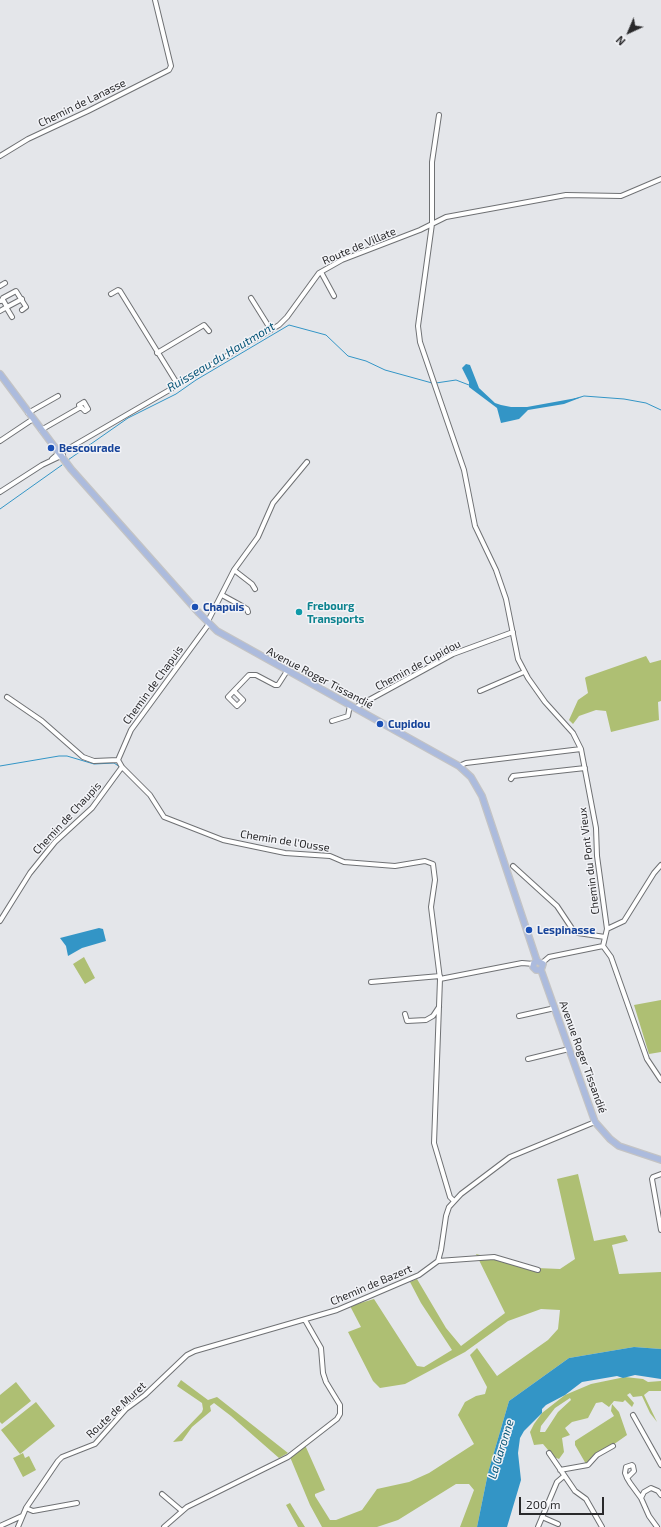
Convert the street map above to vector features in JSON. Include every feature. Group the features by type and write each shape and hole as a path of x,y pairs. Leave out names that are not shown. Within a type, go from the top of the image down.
{"main road":[{"name":"Avenue Roger Tissandié","path":"0,374 59,455 208,624 228,639 460,766 471,777 479,788 538,963"},
{"path":"538,963 543,967 540,970 535,970 538,963"},
{"name":"Avenue Roger Tissandié","path":"540,970 595,1122 610,1139 619,1146 661,1160"}],"street":[{"name":"Chemin de Lanasse","path":"0,156 28,139 169,70 171,66 155,0"},
{"path":"432,224 432,162 439,115"},
{"name":"Route de Villate","path":"59,455 271,330 287,317 312,281 321,272 345,259 452,216 566,195 621,196 661,179"},
{"name":"Chemin du Pont Vieux","path":"432,224 418,326 420,342 464,470 475,526 496,570 506,599 518,659 524,672 545,702 573,733 581,749 596,828 597,856 607,929"},
{"path":"321,272 334,296"},
{"path":"0,286 5,283"},
{"path":"12,317 1,301 15,290 26,307 22,310"},
{"path":"111,294 118,290 120,291 178,385"},
{"path":"251,298 271,330"},
{"path":"0,310 22,299"},
{"path":"157,353 204,324 209,331"},
{"path":"28,412 58,396"},
{"path":"41,430 80,408"},
{"path":"0,441 33,419"},
{"path":"0,492 59,455"},
{"name":"Chemin de Chapuis","path":"118,760 131,730 208,624 208,621 234,570 258,537 273,503 307,462"},
{"path":"234,570 252,584 255,589"},
{"path":"222,595 247,609 248,612"},
{"name":"Chemin de Cupidou","path":"356,709 358,706 453,654 513,632"},
{"path":"234,692 249,675 256,675 274,685 278,685 287,671"},
{"path":"480,691 524,672"},
{"path":"7,697 42,721 83,757 94,761 118,760"},
{"path":"332,721 348,716 350,706"},
{"path":"460,766 473,762 581,749"},
{"name":"Chemin de l'Ousse","path":"118,760 122,767 150,795 164,817 223,840 285,853 330,856 344,862 395,866 425,861 433,864 435,880 431,907 440,977 434,1143 450,1197 448,1209"},
{"name":"Chemin de Chaupis","path":"0,921 30,873 55,842 92,808 122,767"},
{"path":"511,779 513,776 585,768"},
{"path":"603,946 607,929 624,921 654,873 661,865"},
{"path":"513,866 557,906 573,930 605,938"},
{"path":"371,982 440,977 522,963 538,963 549,958 603,946"},
{"path":"603,946 611,957 647,1059 661,1080"},
{"path":"405,1014 407,1021 426,1020 434,1016 439,1007"},
{"path":"519,1016 555,1008"},
{"path":"528,1059 568,1049"},
{"path":"538,1270 494,1257 438,1261 442,1250 443,1226 448,1209 454,1201 473,1184 510,1157 595,1122"},
{"path":"661,1174 653,1177 652,1179 661,1230"},
{"name":"Chemin de l'Ousse","path":"450,1197 454,1201"},
{"name":"Chemin de Bazert","path":"166,1374 187,1355 195,1351 337,1310 406,1282 419,1275 438,1261"},
{"path":"164,1527 182,1511 288,1457 337,1419 341,1409 340,1405 326,1382 323,1373 321,1348 305,1320"},
{"name":"Route de Muret","path":"18,1527 26,1508 58,1461 62,1457 95,1444 126,1409 145,1395 166,1374"},
{"path":"633,1415 661,1465"},
{"path":"560,1470 587,1465 597,1455 613,1446"},
{"path":"549,1453 575,1491 586,1499 602,1527"},
{"path":"538,1527 557,1482 564,1476"},
{"path":"627,1478 641,1498 648,1516 658,1527"},
{"path":"641,1498 644,1492 651,1488 658,1491 661,1495"},
{"path":"162,1494 182,1511"},
{"path":"26,1508 33,1511 77,1503"},
{"path":"0,1526 22,1516"},
{"path":"542,1517 558,1524"},
{"path":"16,1519 20,1522"}],"green space":[{"path":"646,656 650,663 661,660 661,701 658,702 659,720 611,732 606,711 596,710 579,716 573,724 569,720 578,700 588,693 586,677"},
{"path":"84,957 95,978 85,984 73,964"},
{"path":"661,1000 661,1052 649,1054 634,1005"},
{"path":"578,1174 594,1241 625,1235 628,1241 612,1245 619,1274 661,1272 661,1349 634,1347 569,1358 509,1401 488,1473 477,1527 460,1527 474,1490 469,1484 456,1484 398,1520 377,1527 322,1527 310,1505 290,1457 305,1445 325,1490 315,1494 315,1496 330,1520 336,1520 362,1510 377,1489 409,1482 429,1473 474,1444 458,1415 465,1402 476,1396 485,1394 487,1387 470,1355 477,1348 497,1376 548,1340 558,1329 560,1310 541,1309 508,1321 465,1352 405,1384 380,1388 373,1381 348,1332 361,1327 350,1306 374,1299 417,1366 424,1367 452,1350 421,1303 410,1282 417,1279 446,1328 461,1346 505,1313 476,1254 537,1268 560,1269 575,1259 557,1179"},
{"path":"625,1377 643,1379 648,1382 661,1381 661,1391 649,1391 644,1395 657,1422 650,1413 642,1396 633,1397 630,1393 627,1395 634,1403 632,1407 625,1400 623,1402 614,1401 609,1407 602,1402 596,1403 588,1418 572,1422 565,1428 570,1435 562,1438 564,1452 559,1459 554,1457 543,1444 534,1445 530,1432 542,1413 565,1395 591,1384","holes":["570,1398 571,1400 558,1412 545,1432 540,1432 541,1426 555,1408"]},
{"path":"181,1380 208,1400 217,1397 288,1453 279,1458 214,1403 210,1406 211,1411 192,1427 182,1441 173,1442 202,1412 203,1409 202,1403 177,1386"},
{"path":"16,1382 31,1401 2,1424 0,1422 0,1395"},
{"path":"36,1402 55,1426 20,1454 1,1430"},
{"path":"612,1404 619,1412 627,1435 586,1464 575,1445 575,1441 614,1416 611,1411"},
{"path":"23,1453 25,1458 29,1456 36,1470 23,1477 13,1458"},
{"path":"290,1503 305,1527 298,1527 286,1505"}],"water":[{"path":"466,364 470,365 479,388 495,403 501,405 511,407 527,407 582,397 564,404 528,410 519,419 501,423 497,408 469,387 469,382 462,368"},
{"path":"99,928 103,929 106,941 82,948 68,956 66,946 60,938"},
{"name":"La Garonne","path":"634,1347 661,1349 661,1379 635,1375 623,1378 617,1376 582,1382 565,1395 546,1405 542,1409 542,1413 524,1431 520,1438 518,1453 521,1480 507,1527 477,1527 488,1473 509,1401 569,1358"}],"waterway":[{"name":"Ruisseau du Hautmont","path":"68,460 128,418 176,394 196,380 289,325 326,335 348,356 366,361 385,370 432,383"},
{"name":"Ruisseau du Hautmont","path":"436,383 456,380 469,385"},
{"name":"Ruisseau du Hautmont","path":"574,399 584,396 624,399 646,403 661,410"},
{"name":"Ruisseau du Hautmont","path":"0,509 62,465"},
{"path":"0,766 67,756 94,764 114,763 120,767"}],"place":[{"name":"Bescourade","path":"51,448"},
{"name":"Chapuis","path":"195,607"},
{"name":"Frebourg Transports","path":"299,612"},
{"name":"Cupidou","path":"380,724"},
{"name":"Lespinasse","path":"529,930"}]}
